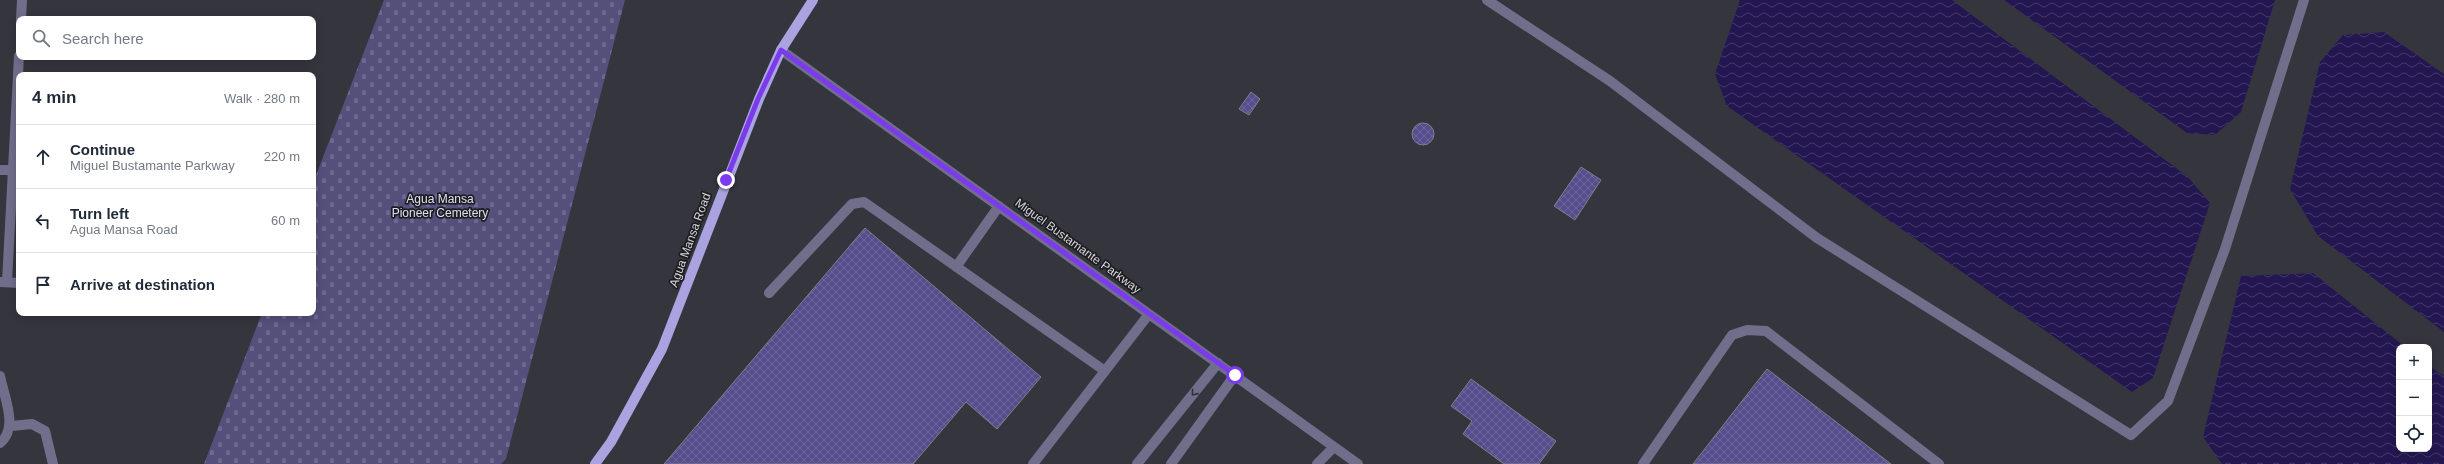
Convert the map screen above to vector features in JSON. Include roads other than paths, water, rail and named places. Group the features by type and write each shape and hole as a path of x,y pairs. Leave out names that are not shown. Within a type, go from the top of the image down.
{"main road":[{"name":"Agua Mansa Road","path":"596,464 611,442 662,349 758,99 781,50 813,0"}],"street":[{"path":"21,16 22,0"},
{"path":"1486,0 1610,81 1817,238 2131,435 2168,401 2225,249 2304,0"},
{"name":"Miguel Bustamante Parkway","path":"781,50 1358,464"},
{"path":"18,72 19,60"},
{"path":"16,124 14,170 3,282 16,283"},
{"path":"0,170 14,170"},
{"path":"769,293 852,204 864,202 1105,371"},
{"path":"956,267 1000,206"},
{"path":"1033,464 1150,314"},
{"path":"1643,464 1732,335 1747,330 1766,331 1939,464"},
{"path":"1137,464 1218,363"},
{"path":"1170,464 1235,375"},
{"path":"0,376 11,426 5,439 0,443"},
{"path":"11,426 32,424 45,431 53,464"},
{"path":"1317,464 1334,446"}],"water":[{"path":"1740,0 1952,0 2188,177 2210,203 2153,378 2132,392 1727,106 1715,74"},
{"path":"2004,0 2275,0 2241,112 2215,135 2187,133"},
{"path":"2384,32 2444,74 2444,332 2318,236 2290,189 2320,62 2343,35"},
{"path":"2313,273 2401,344 2396,344 2396,452 2432,452 2432,368 2444,376 2444,464 2222,464 2203,437 2241,276"}],"park label":[{"name":"Agua Mansa Pioneer Cemetery","path":"440,206"}]}
